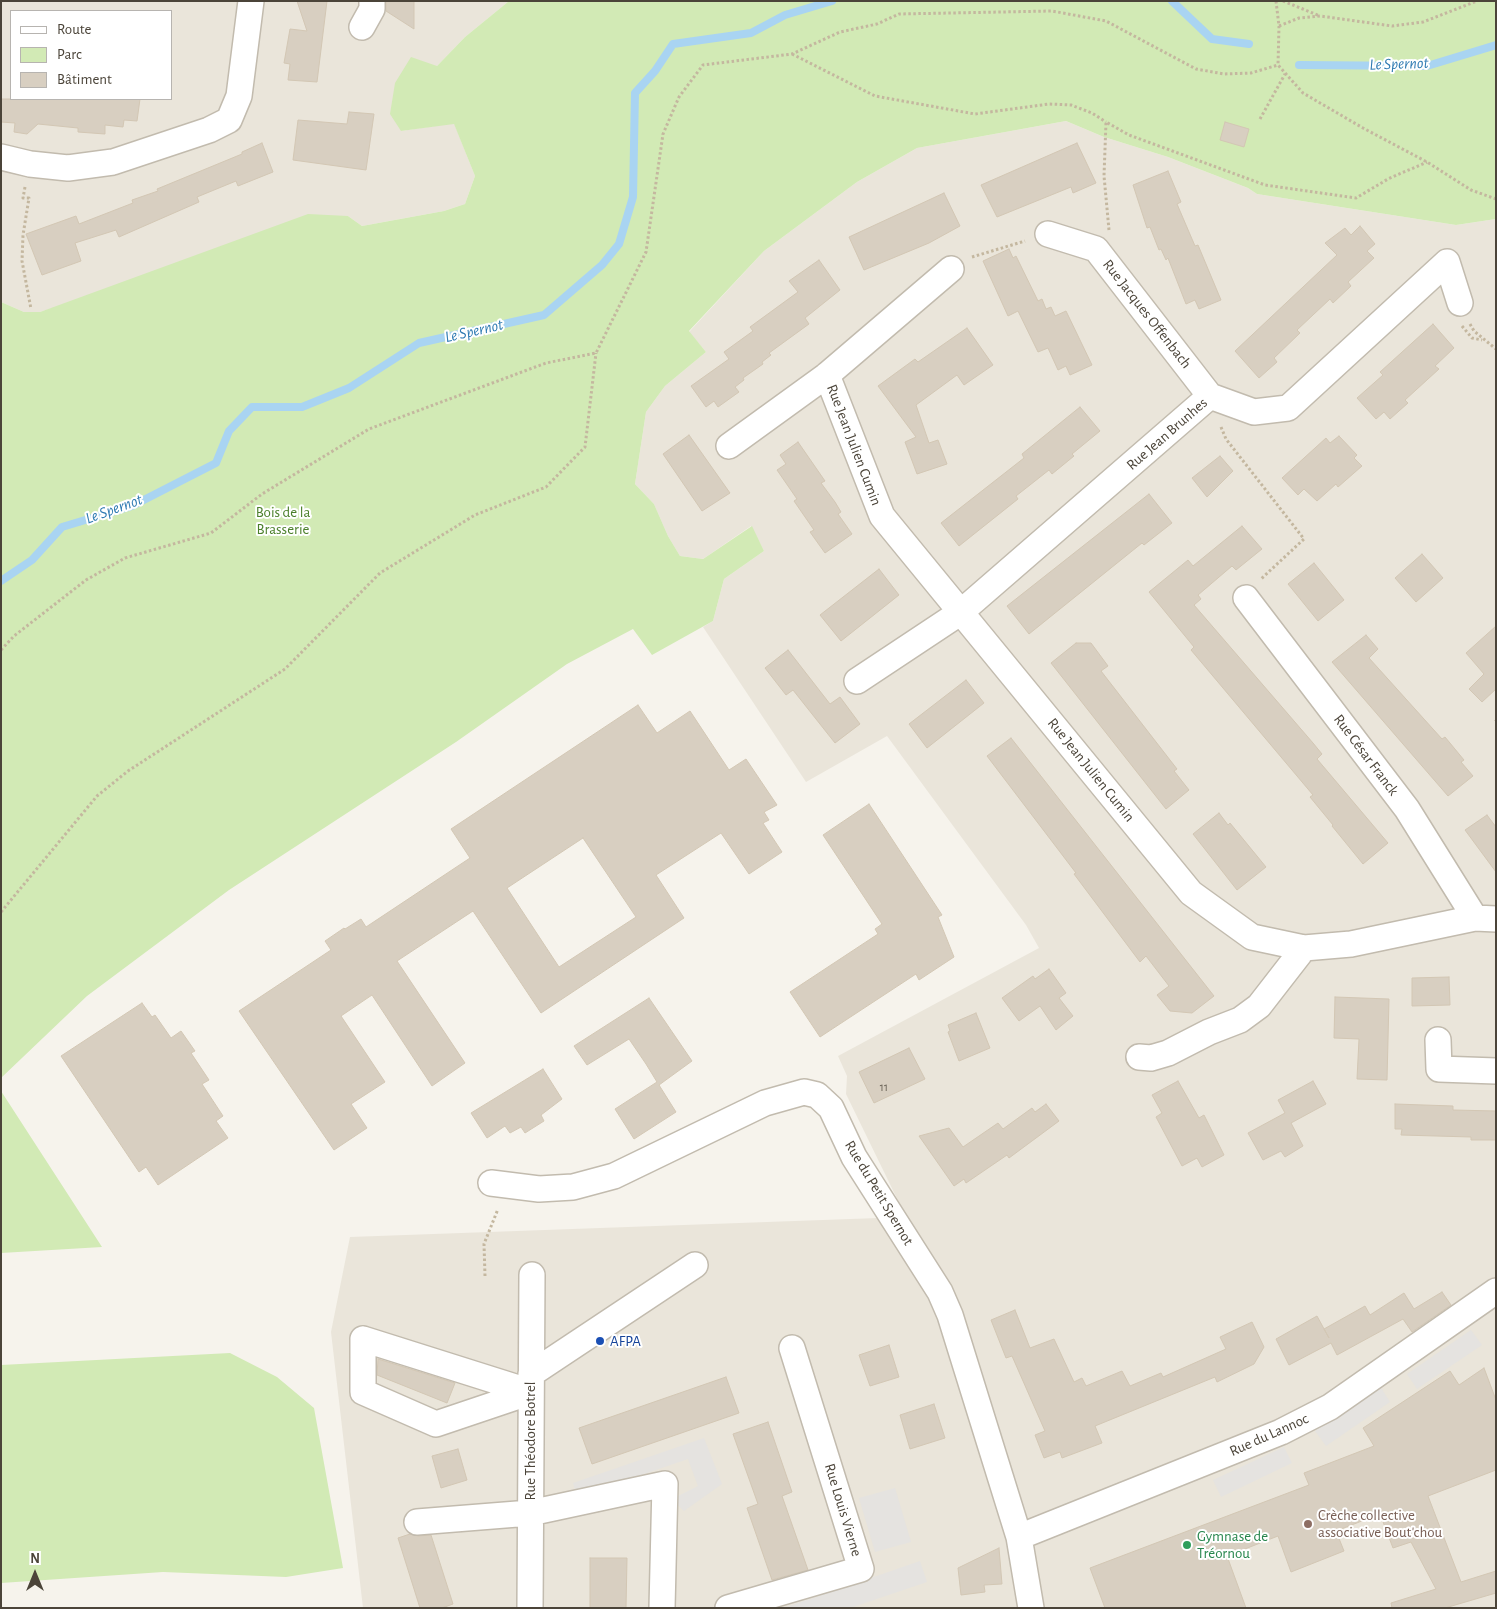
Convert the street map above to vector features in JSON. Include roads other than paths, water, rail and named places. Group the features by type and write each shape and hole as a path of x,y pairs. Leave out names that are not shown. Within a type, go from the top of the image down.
{"street":[{"path":"1,157 30,164 68,168 113,162 209,130 229,120 239,96 251,1"},
{"path":"362,27 372,9 372,1"},
{"name":"Rue Jacques Offenbach","path":"1048,234 1096,249 1210,396"},
{"name":"Rue Jean Brunhes","path":"856,680 962,612 1210,396 1254,412 1288,408 1447,262 1459,311"},
{"name":"Rue Jean Julien Cumin","path":"729,446 827,375 951,269"},
{"name":"Rue Jean Julien Cumin","path":"827,375 882,516 1191,893 1252,937 1304,948 1351,944 1486,919"},
{"name":"Rue César Franck","path":"1246,598 1407,809 1486,919"},
{"path":"1139,1057 1151,1058 1168,1053 1208,1032 1240,1020 1259,1006 1304,948"},
{"path":"1438,1040 1439,1069 1496,1071"},
{"name":"Rue du Petit Spernot","path":"491,1182 539,1189 572,1187 614,1176 765,1103 804,1092 817,1095 832,1108 854,1157 877,1196 940,1292 950,1316 1020,1537 1031,1608"},
{"path":"531,1383 363,1339 363,1392 436,1424 531,1383 695,1265"},
{"name":"Rue Théodore Botrel","path":"530,1608 532,1275"},
{"name":"Rue du Lannoc","path":"1020,1537 1281,1432 1330,1407 1496,1291"},
{"name":"Rue Louis Vierne","path":"728,1608 861,1569 792,1348"},
{"path":"417,1522 530,1513 665,1484 662,1608"}],"waterway":[{"name":"Le Spernot","path":"1,581 32,560 62,527 132,506 216,463 229,431 252,407 302,407 349,388 419,343 544,315 602,265 619,244 633,197 635,93 655,71 673,44 751,33 785,15 832,1"},
{"name":"Le Spernot","path":"1172,1 1212,39 1249,44"},
{"name":"Le Spernot","path":"1299,65 1427,66 1496,45"}],"place":[{"name":"AFPA","path":"600,1341"},
{"name":"Crèche collective associative Bout'chou","path":"1308,1524"},
{"name":"Gymnase de Tréornou","path":"1187,1545"}],"park label":[{"name":"Bois de la Brasserie","path":"283,520"}]}
